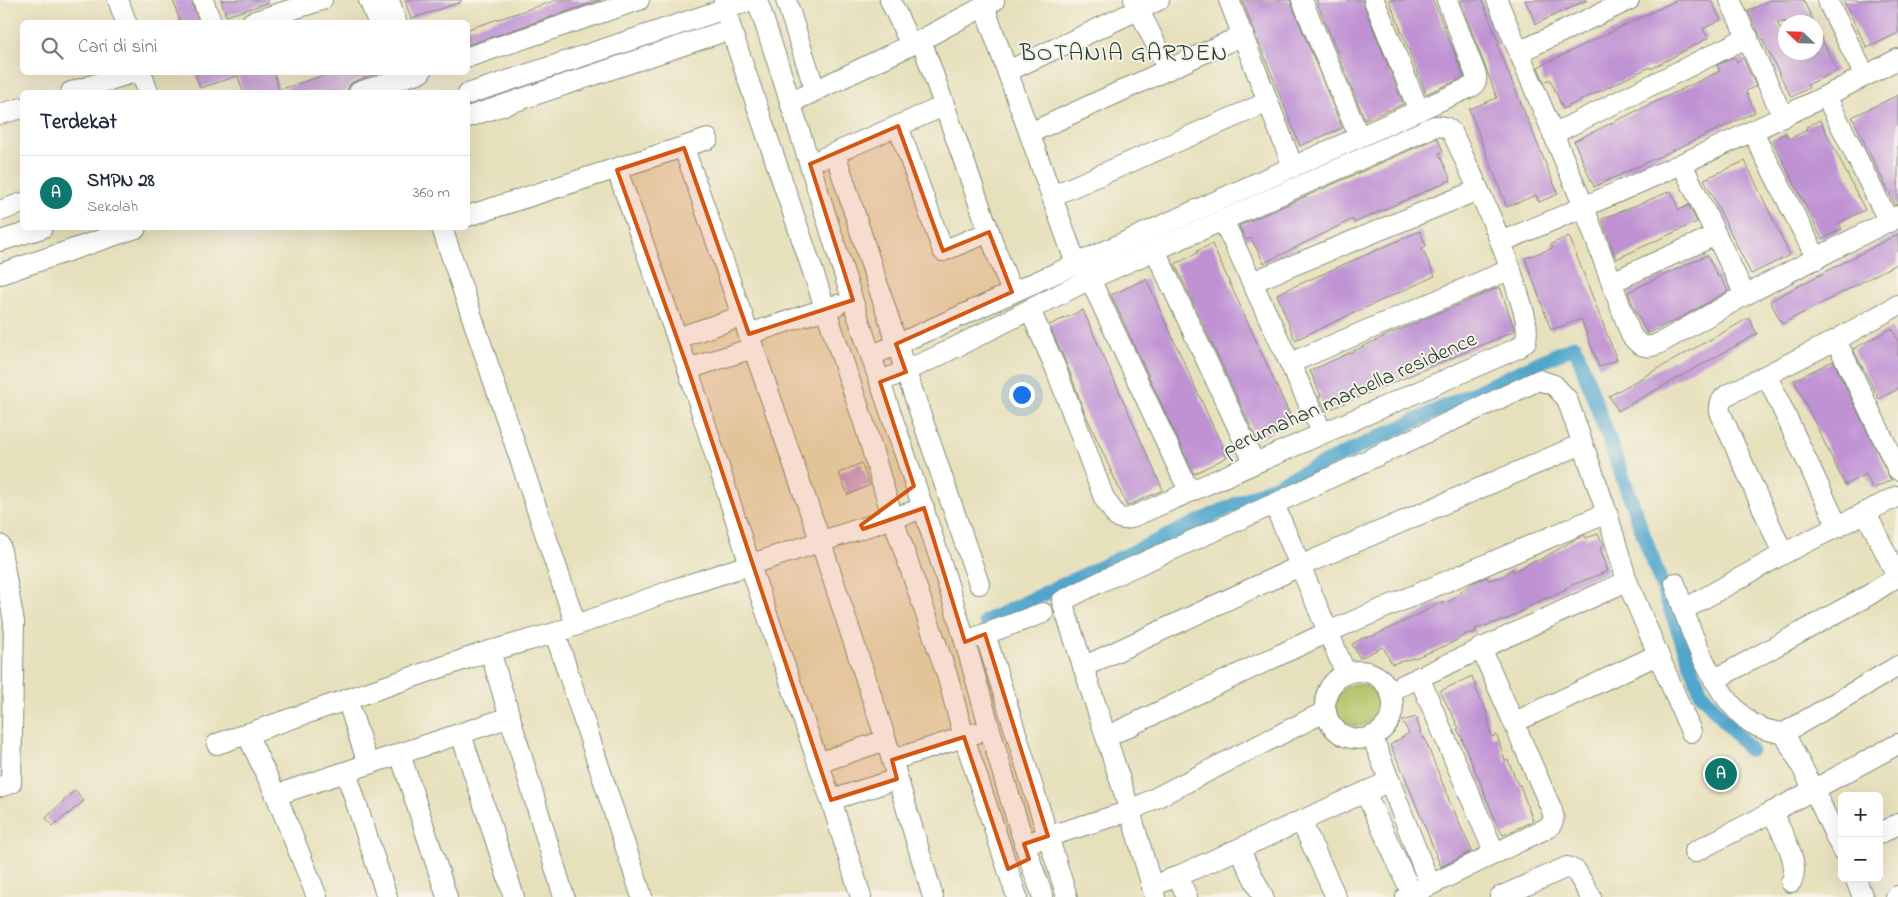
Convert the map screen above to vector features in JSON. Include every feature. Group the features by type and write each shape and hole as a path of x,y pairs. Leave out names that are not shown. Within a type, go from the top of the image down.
{"street":[{"path":"118,0 125,20"},
{"path":"203,0 210,20"},
{"path":"256,20 283,6 322,0"},
{"path":"370,0 377,20"},
{"path":"389,0 395,20"},
{"path":"470,56 640,0"},
{"path":"470,93 725,4 752,0"},
{"path":"757,0 871,356 914,486 924,508 1026,851 1043,897"},
{"path":"786,0 816,90"},
{"path":"890,0 916,42 944,106 1012,292"},
{"path":"1008,70 1136,5 1159,0"},
{"path":"1229,0 1293,167"},
{"path":"1302,0 1359,137"},
{"path":"1374,0 1419,111"},
{"path":"871,356 1467,90 1476,81 1476,75 1448,0"},
{"path":"1497,0 1584,207 1631,335 1635,342 1643,346 1651,347 1745,295 1893,219 1826,96"},
{"path":"1519,52 1630,0"},
{"path":"1730,0 1783,117"},
{"path":"1827,0 1866,76"},
{"path":"725,4 731,29 947,675 964,737 1017,897"},
{"path":"790,103 916,42 979,5 1008,70 1076,264"},
{"path":"1136,5 1168,69"},
{"path":"470,116 731,29"},
{"path":"1030,133 1242,34"},
{"path":"1553,134 1748,37"},
{"path":"1500,242 1584,207 1752,132 1898,59"},
{"path":"77,90 125,75"},
{"path":"142,75 147,90"},
{"path":"365,90 407,75"},
{"path":"1052,196 1268,102"},
{"path":"810,164 944,106"},
{"path":"0,114 20,109"},
{"path":"898,126 943,252 989,232"},
{"name":"perumahan marbella residence","path":"1030,310 1056,369 1104,498 1117,517 1124,519 1518,348 1526,341 1527,323 1511,269 1453,134 1448,128 1443,126 1435,126 1223,220"},
{"path":"1752,132 1817,259"},
{"path":"470,215 708,139"},
{"path":"684,148 821,543 886,740 933,897"},
{"path":"835,153 896,344 979,584"},
{"path":"1682,164 1745,295"},
{"path":"616,170 688,369 750,565 831,800 861,897"},
{"path":"1252,282 1478,190"},
{"path":"0,211 20,204"},
{"path":"880,382 906,372 1090,279 1223,220 1322,432"},
{"path":"0,241 36,230"},
{"path":"0,274 130,230"},
{"path":"443,230 576,626"},
{"path":"1612,282 1716,235"},
{"path":"1155,250 1254,462"},
{"path":"1290,363 1511,269"},
{"path":"1090,279 1190,491"},
{"path":"677,338 748,333 853,300"},
{"path":"1783,554 1719,408 1723,398 1897,308"},
{"path":"688,369 748,333"},
{"path":"1836,340 1898,470"},
{"path":"1767,376 1838,527"},
{"path":"1390,781 1178,876 1153,891 1130,811 1062,601 1539,380 1554,385 1567,399 1607,512 1627,581 1691,732"},
{"path":"1083,667 1300,566 1582,444"},
{"path":"891,511 914,486"},
{"path":"1683,610 1783,554 1898,496"},
{"path":"1274,504 1346,674"},
{"path":"217,744 490,651 576,626 678,588 821,543 891,511 924,508"},
{"path":"1106,737 1328,632 1607,512"},
{"path":"1714,680 1898,576 1866,513"},
{"path":"0,545 14,622 11,783 0,787"},
{"path":"1390,691 1627,581"},
{"path":"1675,583 1683,610 1714,680 1734,707 1752,723 1768,731 1784,734 1898,666"},
{"path":"965,642 1043,613"},
{"path":"555,633 642,897"},
{"path":"986,634 1067,897"},
{"path":"1416,892 1496,854 1549,827 1553,823 1554,817 1515,722 1481,648"},
{"path":"490,651 564,897"},
{"path":"1515,722 1657,655"},
{"path":"1362,671 1374,674 1383,681 1390,691 1392,712 1385,726 1372,736 1352,738 1342,734 1328,719 1325,707 1326,695 1331,685 1340,676 1346,674 1362,671"},
{"path":"1419,677 1496,854"},
{"path":"347,699 368,764"},
{"path":"1008,870 1026,851 1048,836 1130,811 1326,712"},
{"path":"276,795 510,717"},
{"path":"831,800 964,737 990,729"},
{"path":"247,734 276,795 317,897"},
{"path":"461,734 514,897"},
{"path":"1784,734 1814,790 1838,841"},
{"path":"1372,736 1390,781 1416,892"},
{"path":"818,763 886,740"},
{"path":"1694,852 1898,744"},
{"path":"400,754 447,897"},
{"path":"346,772 387,897"},
{"path":"1365,792 1416,892"},
{"path":"1772,812 1795,864 1794,876 1791,882"},
{"path":"1301,821 1336,897"},
{"path":"1883,832 1898,824"},
{"path":"1239,849 1263,897"},
{"path":"1508,895 1567,867 1576,871 1591,897"},
{"path":"1178,876 1187,897"},
{"path":"1857,882 1864,897"}],"highlighted area":[{"path":"898,126 943,251 989,232 1012,292 896,344 906,372 880,382 914,486 861,525 863,529 924,508 965,642 985,634 1048,836 1024,844 1029,859 1008,869 964,737 892,760 897,779 831,800 688,369 617,170 684,148 749,334 853,300 810,164"}],"green space":[{"path":"1357,684 1372,690 1378,705 1372,720 1357,726 1342,720 1336,705 1342,690"}],"building":[{"path":"173,0 191,0 197,20 179,20"},
{"path":"221,0 268,0 268,3 226,16"},
{"path":"405,0 461,0 461,2 411,19"},
{"path":"557,0 601,0 470,44 470,28"},
{"path":"1242,0 1290,0 1342,128 1300,146"},
{"path":"1316,0 1362,0 1403,104 1365,120"},
{"path":"1389,0 1433,0 1464,77 1426,94"},
{"path":"1460,0 1482,0 1499,44 1497,45 1558,194 1539,202 1536,195 1507,207 1469,109 1497,98"},
{"path":"1525,0 1587,0 1536,24"},
{"path":"1677,0 1711,0 1721,20 1703,29 1708,38 1651,69 1650,67 1563,109 1550,79 1544,82 1538,67"},
{"path":"1770,0 1803,0 1810,15 1778,15 1778,60 1823,60 1823,41 1837,71 1807,85 1809,88 1791,97 1748,11"},
{"path":"1843,0 1898,0 1898,33 1867,48"},
{"path":"1734,57 1737,62 1743,58 1756,86 1746,91 1755,112 1594,187 1574,141 1720,71 1717,65"},
{"path":"196,75 275,75 279,90 242,90 238,76 200,88"},
{"path":"324,75 372,75 350,84 347,90 279,90"},
{"path":"1898,95 1898,204 1895,205 1852,117"},
{"path":"1820,120 1865,210 1839,223 1842,229 1822,239 1772,140 1786,133 1789,139 1807,130 1806,127"},
{"path":"1437,138 1443,151 1439,153 1451,180 1354,223 1353,219 1264,263 1251,238 1246,240 1239,226"},
{"path":"1745,161 1790,255 1751,274 1704,179"},
{"path":"1671,191 1679,210 1689,205 1697,222 1616,259 1602,219"},
{"path":"1420,231 1426,246 1422,248 1435,276 1295,340 1277,294"},
{"path":"1898,234 1898,263 1782,324 1770,301"},
{"path":"1569,236 1617,360 1599,367 1581,319 1551,330 1525,258 1553,248 1551,244"},
{"path":"1212,244 1293,422 1257,440 1175,264"},
{"path":"1707,255 1718,277 1720,276 1728,291 1647,334 1628,292"},
{"path":"1146,279 1227,457 1194,474 1111,295"},
{"path":"1500,287 1515,331 1326,411 1310,371"},
{"path":"1083,310 1163,490 1127,506 1084,411 1067,365 1049,325"},
{"path":"1749,318 1757,334 1618,411 1609,396"},
{"path":"1892,328 1898,341 1898,389 1879,399 1853,349"},
{"path":"1833,361 1891,480 1873,489 1866,474 1845,485 1794,380"},
{"path":"861,463 870,485 848,495 839,473"},
{"path":"1598,534 1604,545 1600,548 1608,571 1565,588 1566,590 1535,603 1510,618 1475,629 1476,632 1466,634 1450,644 1417,657 1392,664 1383,647 1360,658 1352,644 1420,614 1436,604 1449,602 1472,583 1487,577 1488,580 1502,577 1512,568 1513,572 1535,560 1536,562 1585,535 1586,538"},
{"path":"1472,676 1475,688 1486,710 1492,737 1497,735 1505,761 1508,760 1518,785 1520,785 1533,821 1503,835 1495,821 1457,729 1459,728 1440,691"},
{"path":"1416,717 1422,738 1424,737 1445,786 1450,804 1472,851 1441,867 1403,772 1390,745 1409,733 1402,721"},
{"path":"75,790 84,801 53,826 46,818"}],"waterway":[{"path":"986,621 1575,346 1701,693 1750,750"}],"place":[{"name":"SMPN 28","path":"1721,774"}],"district":[{"name":"BOTANIA GARDEN","path":"1124,54"}]}
